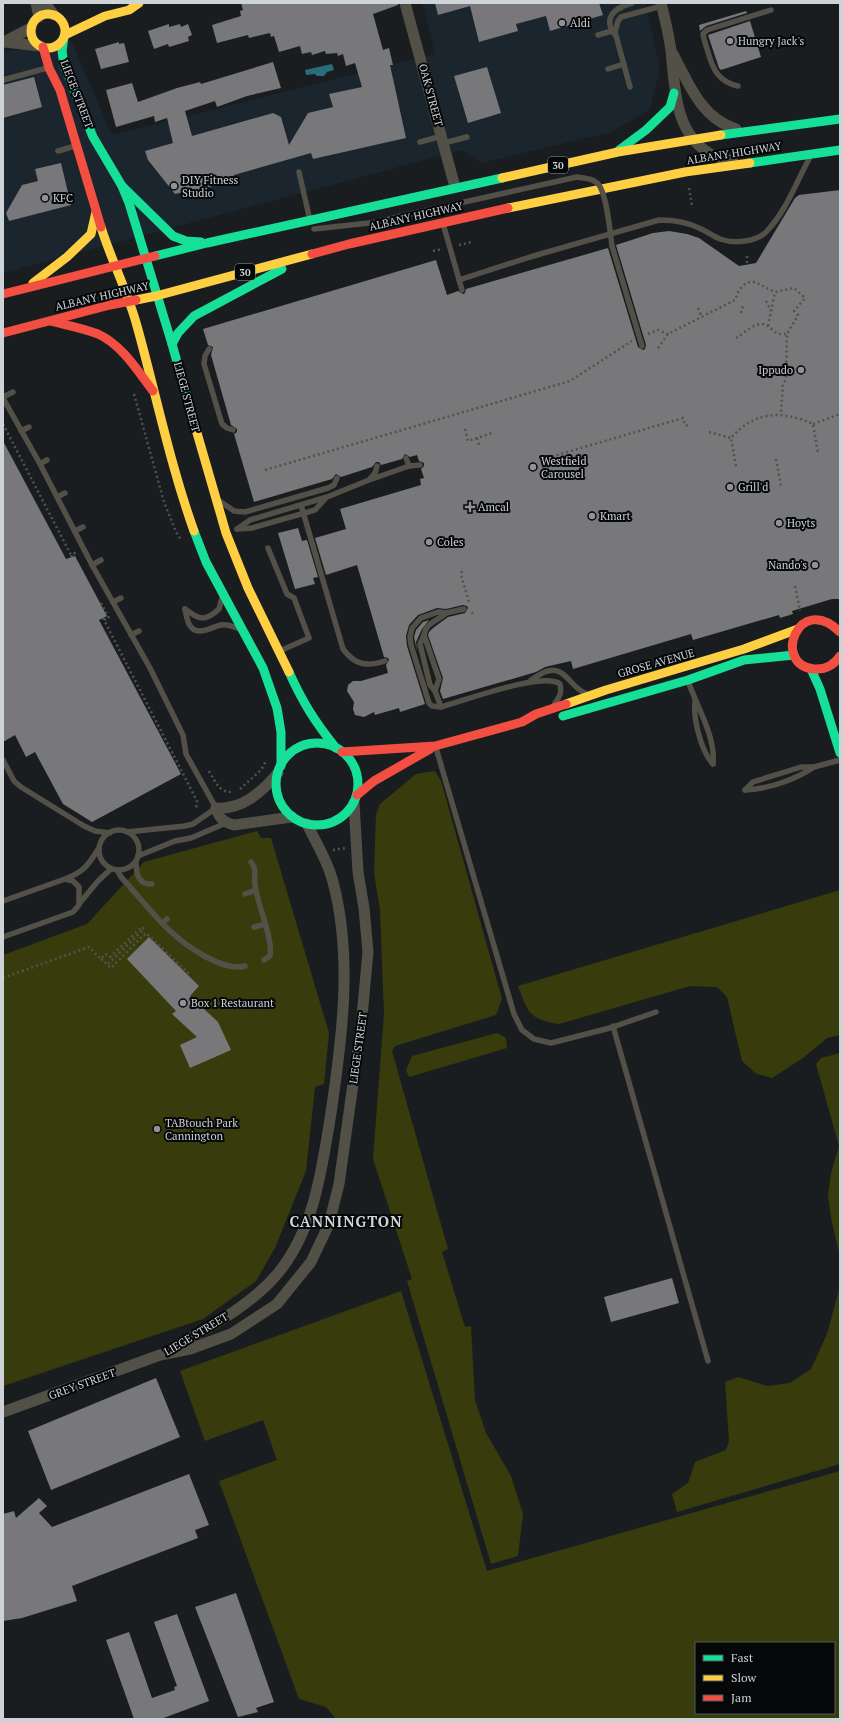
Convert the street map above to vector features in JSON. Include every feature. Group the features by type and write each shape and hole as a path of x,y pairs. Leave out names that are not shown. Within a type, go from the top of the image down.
{"main road":[{"path":"64,36 105,16 129,10 138,3"},
{"path":"31,28 39,17 46,14 61,18"},
{"path":"81,16 105,16"},
{"name":"LIEGE STREET","path":"61,18 65,27 62,51 64,65 93,137 122,186 172,344 226,533 248,588 280,651 301,698 315,722 339,750"},
{"name":"LIEGE STREET","path":"31,28 35,41 41,46 51,48 59,44 64,36"},
{"name":"LIEGE STREET","path":"41,46 49,68 60,90 96,212 114,266 137,325 153,391 184,503 206,562 263,668 277,708 281,732 279,770"},
{"path":"618,152 646,130 670,107 674,93"},
{"name":"ALBANY HIGHWAY","path":"3,294 207,242 618,152 742,131 840,119"},
{"name":"ALBANY HIGHWAY","path":"3,333 110,305 156,296 304,256 443,222 572,194 743,163 840,150"},
{"path":"122,186 173,236 186,241 207,242"},
{"path":"29,287 67,257 91,234 96,212"},
{"path":"172,344 178,332 189,320 211,305 248,289 304,256"},
{"path":"49,321 88,331 110,341 122,351 153,391"},
{"name":"GROSE AVENUE","path":"339,750 435,746 522,722 536,714 744,649 798,629 805,622 814,619 824,620 833,624 840,631"},
{"path":"798,629 792,646 794,655 798,661 811,669 820,670 829,667 836,662 840,656"},
{"path":"553,719 688,680 744,660 794,655"},
{"path":"811,669 837,732 840,753"},
{"name":"GROSE AVENUE","path":"522,722 538,723"},
{"path":"320,743 339,750 348,757 356,771 358,781 355,799 344,815 334,822 322,825 306,824 292,817 284,808 278,797 276,785 279,770 291,753 305,745 320,743"},
{"name":"GROSE AVENUE","path":"355,799 380,777 435,746"}],"street":[{"path":"36,3 39,17"},
{"name":"LIEGE STREET","path":"45,3 61,18"},
{"name":"OAK STREET","path":"405,3 456,187"},
{"path":"662,4 671,50 674,93 685,127 694,139 705,150 714,156 743,163"},
{"path":"4,42 31,28"},
{"path":"4,42 41,46"},
{"path":"671,50 695,96 705,110 717,121 742,131"},
{"path":"279,770 267,786 242,804 224,808 216,808 218,815 226,823 234,825 292,817"},
{"name":"LIEGE STREET","path":"160,1356 190,1349 231,1334 278,1304 311,1262 329,1224 339,1184 362,1027 368,952 364,908 358,872 355,799"},
{"name":"LIEGE STREET","path":"160,1356 224,1318 259,1293 279,1271 295,1248 311,1213 321,1174 337,1070 343,1019 344,969 340,923 333,881 322,853 306,824"},
{"name":"GREY STREET","path":"3,1412 160,1356"}],"lane":[{"path":"630,87 617,37 610,23 611,17 618,7 622,4 632,3"},
{"path":"622,4 626,16"},
{"path":"614,31 621,17 662,4"},
{"path":"738,86 723,80 712,68 704,34 707,30 771,10"},
{"path":"598,35 614,31"},
{"path":"608,69 624,64"},
{"path":"3,80 49,68"},
{"path":"420,142 467,137"},
{"path":"58,151 77,146"},
{"path":"459,280 530,257 660,220 673,220 687,223 700,228 719,239 731,242 749,240 766,232 787,201 812,153"},
{"path":"299,172 309,219"},
{"path":"311,229 378,222 577,177 589,178 599,185 604,197 612,246 642,346"},
{"path":"443,222 462,290"},
{"path":"278,226 297,229"},
{"path":"209,349 205,356 204,364 222,424 233,430"},
{"path":"13,392 3,397 40,464 92,565 150,668 183,735 186,754 216,808 193,824 185,826 127,832 115,831 110,833 102,841 100,847 99,852 103,862 114,869 164,921 180,940 207,957 228,967 245,966"},
{"path":"21,431 29,427"},
{"path":"406,458 409,466"},
{"path":"40,464 47,460"},
{"path":"226,533 237,529 250,520 327,497 409,466 420,465"},
{"path":"369,480 375,473 377,466"},
{"path":"214,494 224,505 234,512 245,512 328,488 334,485 337,478"},
{"path":"57,497 65,494"},
{"path":"237,529 252,528 314,510 327,497"},
{"path":"301,505 342,649 350,659 361,663 372,665 385,662"},
{"path":"75,531 83,527"},
{"path":"268,548 287,594 294,598 309,638 280,651"},
{"path":"92,565 101,560"},
{"path":"222,592 219,608 204,618 197,618 185,609 189,624 192,628 200,632 210,630 221,625 228,625 243,630"},
{"path":"113,602 121,598"},
{"path":"464,608 446,613 438,612 421,618 412,628 410,637 411,646 429,703 432,706 441,708 529,682 551,680 560,684 562,691 561,696 550,710"},
{"path":"441,708 435,691 430,685 420,644 428,624 440,619 446,613"},
{"path":"131,636 139,631"},
{"path":"424,634 439,679 435,691"},
{"path":"150,668 156,665"},
{"path":"684,668 695,701 701,710 714,754 713,764 706,756 693,712 695,701"},
{"path":"529,682 548,670 557,670 562,673 574,687 591,696"},
{"path":"435,746 514,1014 522,1030 534,1039 551,1043 613,1026 656,1012"},
{"path":"3,760 14,781 21,788 84,826 95,831 110,833"},
{"path":"814,767 803,774 756,789 745,790 752,782 801,767 814,767 840,760"},
{"path":"3,937 73,912 98,881 114,869 127,868 137,859 175,841 191,838 226,823"},
{"path":"127,832 136,839 139,850 136,871 140,880 144,884 152,884"},
{"path":"3,901 80,873 90,863 100,847"},
{"path":"251,862 255,867 256,890 264,924 272,948 270,956 264,960"},
{"path":"65,878 73,881 79,887 79,905"},
{"path":"244,894 256,890"},
{"path":"254,927 264,924"},
{"path":"613,1026 708,1361"}],"path":[{"path":"747,256 748,264"},
{"path":"760,284 762,280"},
{"path":"658,348 668,334 735,300 739,290 746,283 755,282 775,292 794,288 805,298 794,312 798,315 787,334 786,379 783,384 781,414"},
{"path":"768,326 775,292"},
{"path":"766,301 771,311"},
{"path":"741,313 743,305"},
{"path":"698,308 702,316"},
{"path":"736,338 754,326 761,324 768,326 778,334 787,334"},
{"path":"265,470 570,381 630,341 658,330 668,334"},
{"path":"134,394 164,502 176,532 184,545"},
{"path":"736,466 732,438 739,429 750,422 763,417 781,414 793,416 813,424 840,414"},
{"path":"547,458 683,418 685,425 688,426"},
{"path":"3,424 71,555"},
{"path":"813,424 818,453"},
{"path":"464,430 468,441 492,433"},
{"path":"709,432 732,438"},
{"path":"477,438 479,445"},
{"path":"776,459 781,486"},
{"path":"462,571 461,575 470,604"},
{"path":"794,586 801,615"},
{"path":"471,610 474,616"},
{"path":"103,618 197,801 196,809"},
{"path":"209,771 218,787 226,793 235,792 248,784 262,770 268,757"},
{"path":"332,851 346,848"},
{"path":"101,959 106,954 110,957 142,927 144,929 107,965"},
{"path":"3,978 89,947 111,968 146,933 188,974"}],"shaded area":[{"path":"422,3 645,3 660,68 650,109 612,132 481,163 462,150 3,273 3,52 71,40 112,135 435,54"}],"green space":[{"path":"435,771 441,781 502,999 496,1015 395,1046 392,1051 448,1249 442,1252 465,1327 471,1326 475,1400 486,1433 511,1476 523,1514 518,1556 491,1564 407,1281 412,1279 373,1159 384,1014 380,910 374,873 376,815 380,804 416,774"},
{"name":"TABtouch Park Cannington","path":"257,831 261,838 271,838 329,1033 324,1084 315,1087 306,1171 275,1248 256,1281 203,1319 3,1386 3,955 87,924 144,862"},
{"path":"840,890 840,1035 827,1038 803,1058 772,1078 755,1073 742,1061 727,997 717,987 690,986 559,1024 535,1017 527,1009 518,986"},
{"path":"497,1033 506,1038 507,1048 409,1077 406,1070 412,1056"},
{"path":"840,1053 840,1257 831,1218 828,1195 831,1173 839,1146 816,1064 821,1058"},
{"path":"840,1286 840,1464 677,1512 672,1494 688,1483 695,1462 726,1450 729,1441 725,1382 738,1377 767,1386 790,1383 811,1369 827,1334"},
{"path":"401,1291 487,1571 840,1471 840,1719 336,1719 326,1707 299,1699 219,1481 277,1460 263,1420 205,1441 180,1371"}],"water":[{"path":"332,64 334,70 327,72 324,76 317,76 315,74 306,75 305,70"}],"building":[{"path":"241,3 398,3 398,5 373,14 383,50 389,48 393,65 390,65 406,138 313,159 311,153 234,175 230,181 188,193 187,191 175,194 148,160 145,151 173,143 167,118 155,122 154,116 116,127 106,90 132,83 138,102 177,88 200,82 201,84 273,62 281,88 247,96 217,107 215,101 185,111 192,136 273,113 281,117 289,145 308,113 333,107 329,94 362,87 355,63 346,66 343,54 338,56 337,53 326,54 325,51 312,55 311,52 302,54 300,46 279,52 274,36 271,37 270,33 249,38 248,35 217,43 212,25 241,16 240,11 243,10"},
{"path":"435,3 599,3 603,15 550,31 546,16 516,24 518,31 479,42 470,6 438,15"},
{"path":"746,11 747,13 706,26 700,31 699,25"},
{"name":"Hungry Jack's","path":"750,21 761,57 721,70 708,35"},
{"path":"169,24 169,27 180,24 181,27 188,24 192,35 188,37 189,41 169,47 168,44 154,49 148,31"},
{"path":"119,42 119,44 124,43 129,62 101,69 95,49"},
{"path":"487,67 501,113 468,123 454,76"},
{"path":"34,77 42,107 3,118 3,85"},
{"path":"61,163 71,205 9,221 6,213 22,185 38,181 35,169"},
{"name":"Westfield Carousel","path":"840,190 840,599 832,599 792,611 793,614 780,618 779,615 693,640 691,634 573,669 571,661 545,667 536,672 443,699 440,691 443,678 428,635 433,628 448,617 465,613 468,608 467,606 463,605 446,609 437,608 418,615 409,625 406,636 407,646 425,704 400,712 399,708 375,715 374,712 364,717 355,715 353,709 354,702 347,691 348,685 353,681 361,681 388,673 386,665 389,660 388,658 384,657 357,565 326,575 315,538 346,529 340,509 421,485 420,479 424,478 421,469 424,466 424,463 419,461 417,455 410,457 405,454 402,459 381,465 379,462 376,462 372,467 341,477 336,474 332,479 254,502 234,434 237,432 237,429 231,425 211,355 213,347 208,345 203,329 436,260 447,295 458,291 463,294 465,293 466,289 608,248 638,347 643,350 645,349 646,345 616,245 653,233 669,231 699,238 739,266 756,263 795,198 799,195"},
{"path":"3,441 66,559 75,556 107,616 99,620 181,774 92,822 63,804 35,752 26,757 15,735 3,742"},
{"path":"298,528 302,541 307,540 318,577 313,578 315,584 295,589 278,533"},
{"path":"429,620 422,629 416,642 417,651 414,637 416,630 423,622"},
{"name":"Box 1 Restaurant","path":"149,937 199,986 190,996 218,1022 231,1050 190,1068 180,1045 197,1037 172,1014 176,1011 127,959"},
{"path":"672,1278 679,1303 611,1322 604,1297"},
{"path":"156,1378 180,1437 51,1490 28,1431"},
{"path":"189,1474 209,1525 195,1530 198,1538 72,1586 77,1601 22,1618 3,1621 3,1514 14,1511 16,1518 39,1498 47,1506 39,1513 52,1527"},
{"path":"236,1593 274,1702 256,1708 258,1712 238,1717 195,1607"},
{"path":"177,1614 209,1701 161,1719 134,1719 106,1640 129,1632 152,1698 175,1690 174,1687 177,1686 154,1622"}],"traffic: fast":[{"path":"64,37 62,51 64,65 93,137 122,186 129,203 172,344 195,426"},
{"path":"619,150 646,130 670,107 674,93"},
{"path":"721,135 840,119"},
{"path":"750,163 840,150"},
{"path":"155,256 207,243 502,178"},
{"path":"122,186 173,236 186,241 201,242"},
{"path":"172,344 178,333 194,316 282,269"},
{"path":"194,531 206,562 263,668 277,708 281,732 281,766"},
{"path":"563,716 688,680 744,660 794,655"},
{"path":"811,669 820,689 840,753"},
{"path":"289,672 310,712 336,748"},
{"path":"317,743 333,746 346,755 355,768 358,784 355,800 346,813 333,822 317,825 301,822 288,813 279,800 276,784 279,768 288,755 301,746 317,743"}],"traffic: slow":[{"path":"65,35 105,16 129,10 139,3"},
{"path":"48,14 60,19 65,31 60,43 48,48 36,43 31,31 36,19 48,14"},
{"path":"502,178 618,152 721,135"},
{"path":"508,208 685,172 750,163"},
{"path":"33,283 67,257 91,234 96,212"},
{"path":"101,227 133,313 170,455 194,531"},
{"path":"136,300 312,254"},
{"path":"195,426 226,533 248,588 289,672"},
{"path":"566,704 606,690 744,649 798,629"}],"traffic: jam":[{"path":"43,47 49,68 60,90 101,227"},
{"path":"312,254 349,244 508,208"},
{"path":"3,294 155,256"},
{"path":"3,333 110,305 136,300"},
{"path":"50,321 86,330 107,339 122,351 153,391"},
{"path":"840,632 825,622 813,620 802,625 796,634 793,645 794,656 801,665 814,669 822,669 829,666 840,656"},
{"path":"342,752 435,746 522,722 536,714 566,704"},
{"path":"357,795 374,781 430,749"}],"place":[{"name":"Aldi","path":"562,23"},
{"name":"Hungry Jack's","path":"730,41"},
{"name":"DIY Fitness Studio","path":"174,186"},
{"name":"KFC","path":"45,198"},
{"name":"Ippudo","path":"801,370"},
{"name":"Westfield Carousel","path":"533,467"},
{"name":"Grill'd","path":"730,487"},
{"name":"Amcal","path":"470,507"},
{"name":"Kmart","path":"592,516"},
{"name":"Hoyts","path":"779,523"},
{"name":"Coles","path":"429,542"},
{"name":"Nando's","path":"815,565"},
{"name":"Box 1 Restaurant","path":"183,1003"},
{"name":"TABtouch Park Cannington","path":"157,1129"}],"district":[{"name":"CANNINGTON","path":"346,1221"}]}
